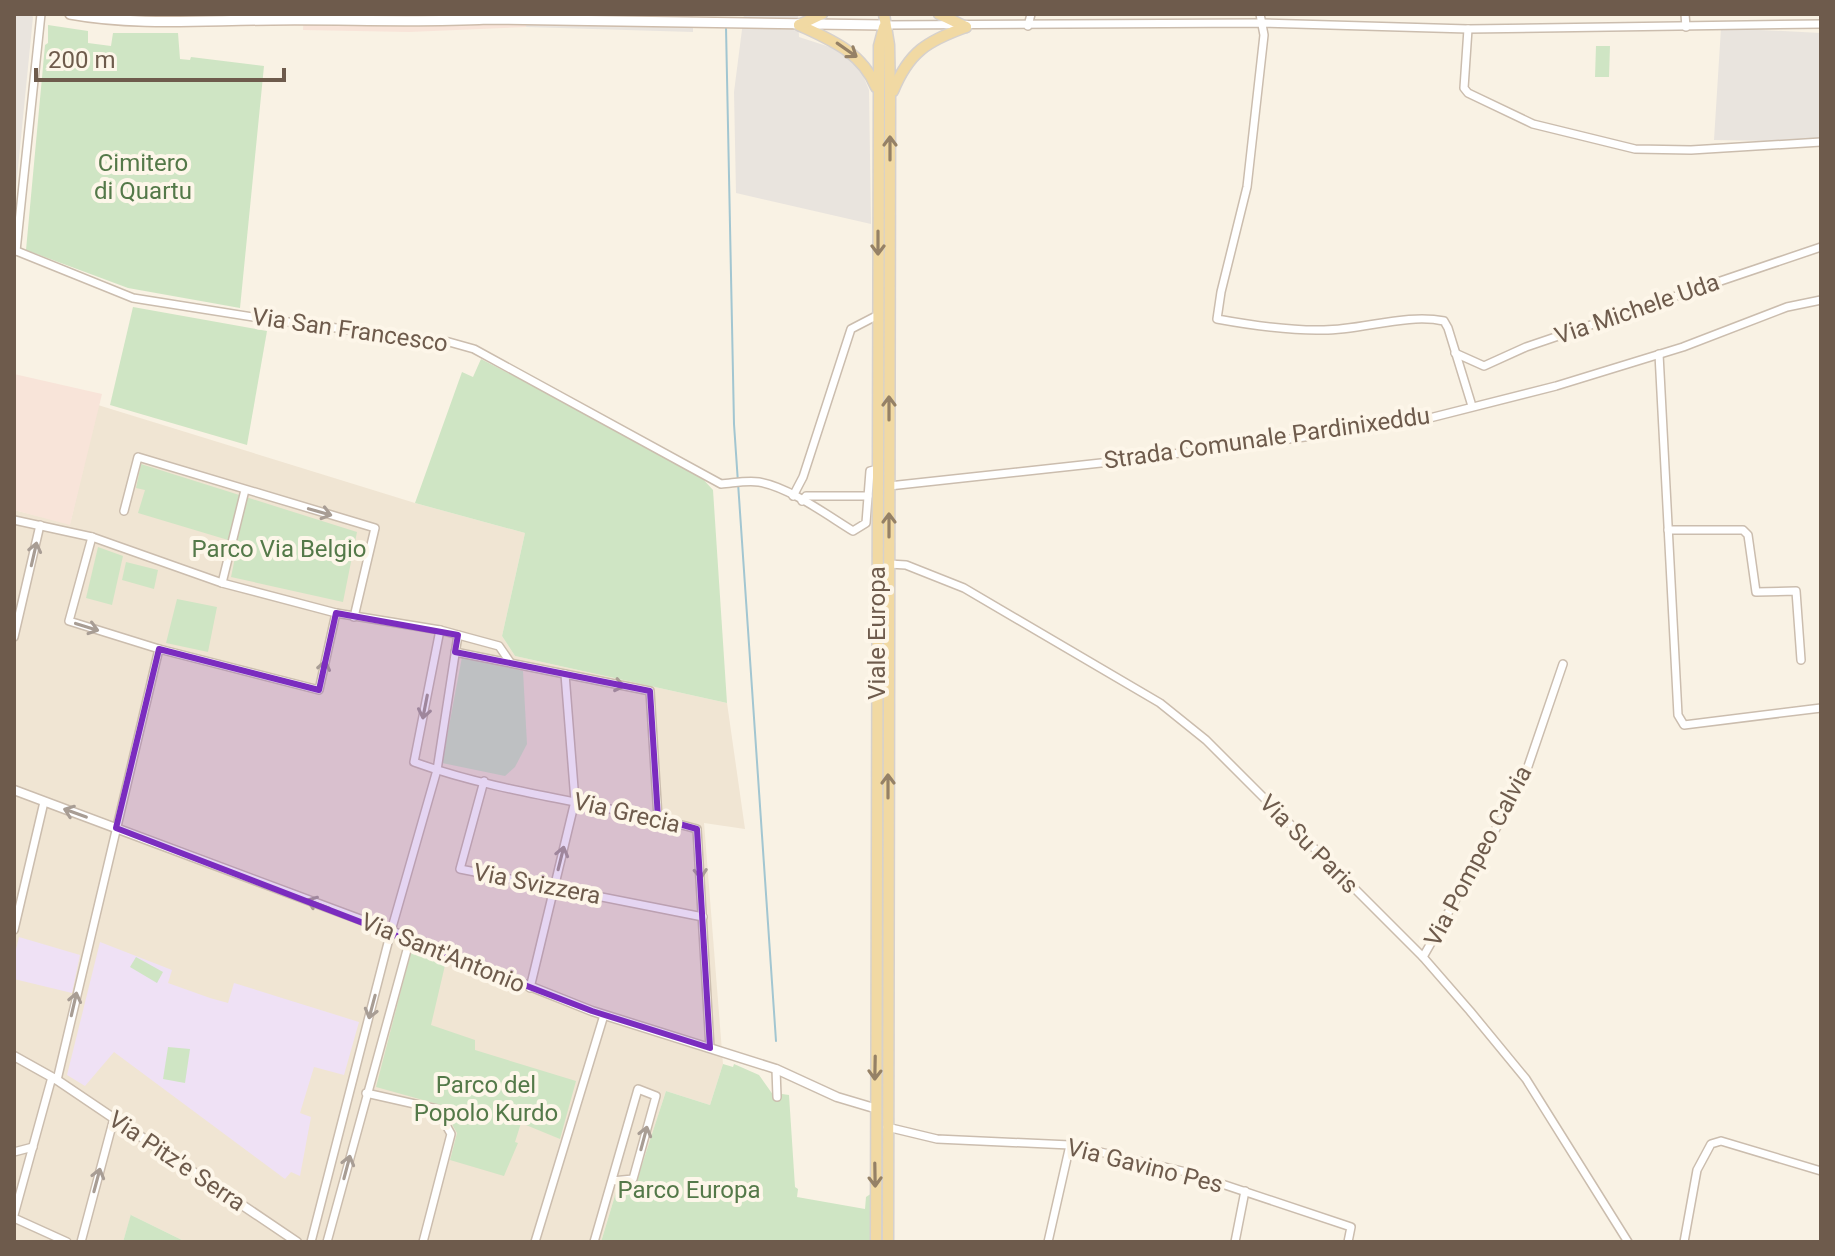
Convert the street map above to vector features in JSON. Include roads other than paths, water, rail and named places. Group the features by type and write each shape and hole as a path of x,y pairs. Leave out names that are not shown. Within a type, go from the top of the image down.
{"main road":[{"path":"70,14 94,18 171,20 395,18 744,25 884,20"},
{"path":"799,25 822,14"},
{"path":"939,14 966,27"},
{"name":"Viale Europa","path":"876,1242 879,46 884,20"},
{"name":"Viale Europa","path":"884,20 889,45 890,97 888,1242"},
{"path":"799,25 844,47 858,58 870,71 879,93"},
{"path":"890,97 914,55 939,37 966,27"}],"street":[{"path":"15,250 41,14"},
{"path":"1028,26 1031,14"},
{"path":"1260,14 1263,49 1247,187 1217,319 1324,330 1425,318 1444,321 1472,406"},
{"path":"1685,14 1686,27"},
{"path":"884,20 966,27 1261,23 1468,29 1821,24"},
{"path":"1468,29 1464,88 1468,93 1533,124 1635,149 1691,150 1821,142"},
{"name":"Via Michele Uda","path":"1455,353 1484,366 1526,347 1821,247"},
{"name":"Via San Francesco","path":"15,250 133,298 272,320 449,342 474,349 721,484 760,482 793,496 853,531 866,523 870,471 878,469"},
{"name":"Strada Comunale Pardinixeddu","path":"889,486 1110,462 1406,424 1523,395 1659,354 1787,307 1821,300"},
{"path":"793,496 803,477 851,329 878,315"},
{"path":"1659,354 1678,715 1684,725 1821,708"},
{"path":"124,511 138,457 375,528 354,617"},
{"path":"222,583 245,490"},
{"path":"802,501 806,496 868,496"},
{"path":"14,520 92,537 222,583 336,613 440,630 499,646 510,662"},
{"path":"14,637 40,525"},
{"path":"1668,530 1743,530 1748,535 1756,592 1796,591 1801,660"},
{"path":"92,537 69,621 159,649 319,690 336,613"},
{"name":"Via Su Paris","path":"889,564 906,565 964,588 1160,703 1206,740 1423,957 1526,1079 1628,1242"},
{"path":"437,770 414,762 440,630"},
{"path":"311,1242 391,931 437,770 458,635"},
{"path":"67,1242 14,1216 54,1079 159,649"},
{"path":"455,652 650,691 658,818"},
{"name":"Via Pompeo Calvia","path":"1423,957 1523,781 1563,664"},
{"path":"530,988 575,801 565,674"},
{"name":"Via Grecia","path":"437,770 697,829 710,1048"},
{"name":"Via Svizzera","path":"484,781 460,869 703,917"},
{"name":"Via Sant'Antonio","path":"14,790 391,931 530,988 604,1015 776,1069 837,1097 874,1108"},
{"path":"14,930 44,802"},
{"path":"327,1242 410,939"},
{"path":"535,1242 604,1015"},
{"name":"Via Pitz'e Serra","path":"14,1056 114,1118 297,1242"},
{"path":"776,1069 777,1097"},
{"path":"594,1242 638,1089 656,1096 633,1179 612,1181"},
{"path":"366,1093 437,1109 451,1134 423,1242"},
{"path":"81,1242 114,1118"},
{"name":"Via Gavino Pes","path":"887,1127 951,1141 1070,1145 1186,1172 1351,1227 1348,1242"},
{"path":"1684,1242 1697,1170 1711,1144 1721,1141 1821,1171"},
{"path":"1048,1242 1070,1145"},
{"path":"14,1152 33,1147"},
{"path":"1235,1242 1245,1191"}],"waterway":[{"path":"726,27 734,424 776,1041"}],"park label":[{"name":"Cimitero di Quartu","path":"143,177"},
{"name":"Parco Via Belgio","path":"279,549"},
{"name":"Parco del Popolo Kurdo","path":"486,1099"},
{"name":"Parco Europa","path":"689,1190"}]}
